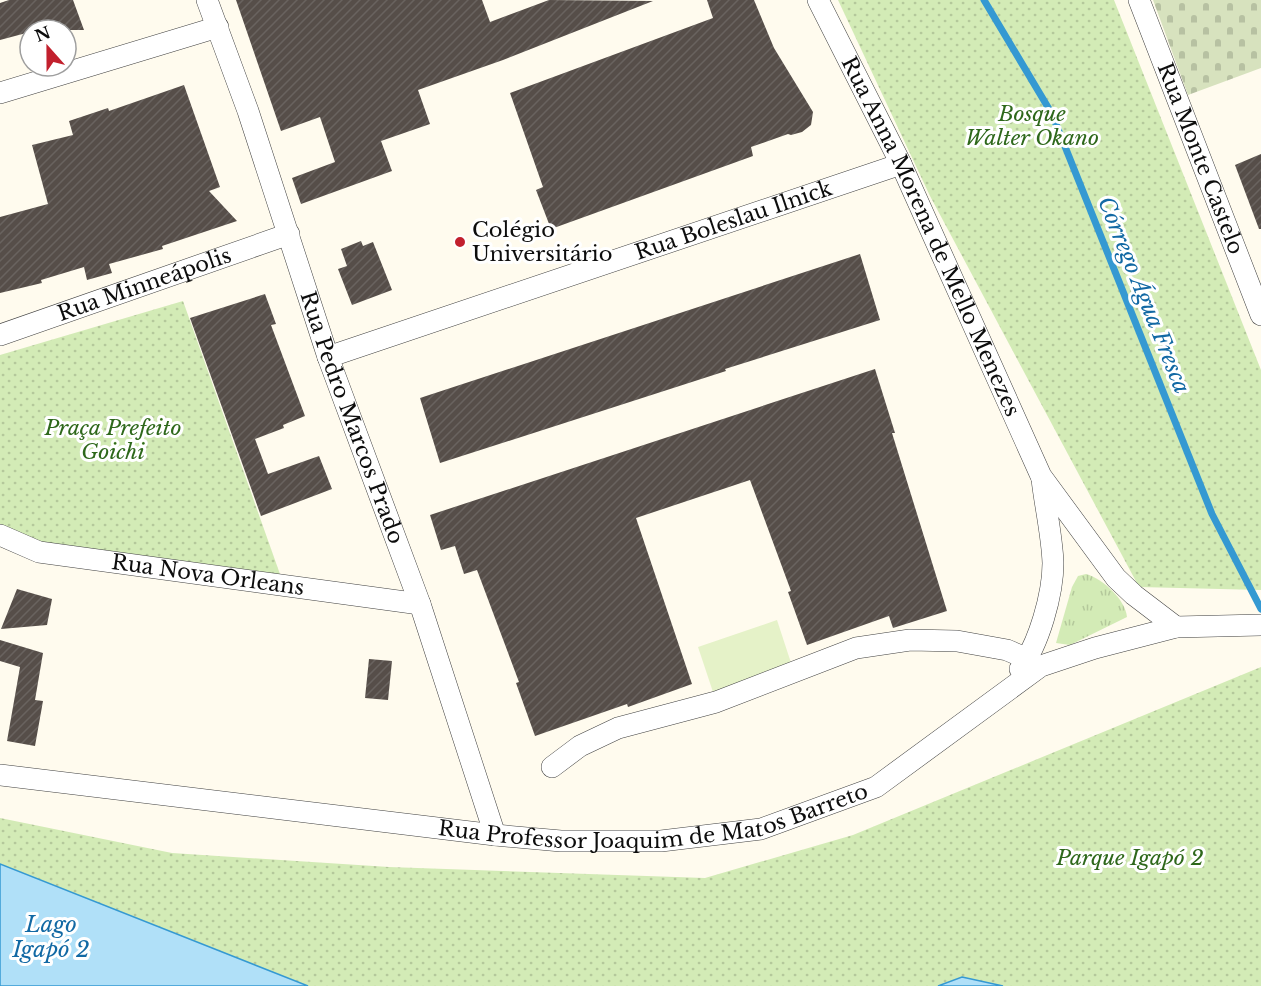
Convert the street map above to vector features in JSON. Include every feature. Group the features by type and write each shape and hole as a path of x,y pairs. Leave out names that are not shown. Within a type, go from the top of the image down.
{"street":[{"name":"Rua Pedro Marcos Prado","path":"207,0 289,234 327,357 420,604 495,835"},
{"name":"Rua Anna Morena de Mello Menezes","path":"818,0 902,164 1041,476"},
{"name":"Rua Monte Castelo","path":"1139,0 1261,315"},
{"path":"0,93 218,27"},
{"name":"Rua Boleslau Ilnick","path":"327,357 902,164"},
{"name":"Rua Minneápolis","path":"0,335 289,234"},
{"path":"1041,476 1116,578 1176,627"},
{"path":"997,698 1028,659 1042,622 1051,586 1053,562 1041,476"},
{"name":"Rua Nova Orleans","path":"0,535 39,552 420,604"},
{"name":"Rua Professor Joaquim de Matos Barreto","path":"0,775 495,835 561,841 661,841 761,829 876,788 1041,666 1095,648 1176,627 1261,625"},
{"path":"552,768 580,746 618,728 716,702 855,648 910,640 957,641 1007,650 1028,659"}],"green space":[{"name":"Bosque Walter Okano","path":"838,0 1114,0 1261,370 1261,590 1139,587 930,196"},
{"path":"1153,0 1261,0 1261,68 1188,95"},
{"name":"Praça Prefeito Goichi","path":"183,301 281,577 46,547 0,524 0,355"},
{"path":"1086,574 1099,580 1118,597 1127,617 1070,645 1056,643 1072,587 1078,576"},
{"path":"777,620 793,669 714,695 698,647"},
{"name":"Parque Igapó 2","path":"1261,667 1261,986 1003,986 962,977 938,986 308,986 0,864 0,818 172,853 389,867 705,878 853,835"}],"water":[{"name":"Lago Igapó 2","path":"0,864 308,986 0,986"},
{"path":"962,977 1003,986 938,986"}],"building":[{"path":"9,0 73,0 84,30 78,30 78,18 18,18 18,35 0,40 0,3"},
{"path":"236,0 482,0 490,22 549,0 653,1 503,60 418,90 430,124 381,141 392,171 301,204 292,178 335,162 320,117 281,131"},
{"path":"707,0 754,0 774,48 813,112 811,125 802,132 788,134 751,147 753,156 551,229 536,190 543,187 510,93 713,18"},
{"path":"184,85 220,187 209,191 237,221 162,246 163,249 109,264 112,273 87,280 84,267 41,280 42,283 0,293 0,217 48,204 32,145 73,135 69,121 108,108 109,111"},
{"path":"1261,154 1261,229 1259,229 1235,165"},
{"path":"361,241 363,246 373,242 392,290 352,305 338,269 347,266 341,249"},
{"path":"860,254 880,320 440,463 420,398"},
{"path":"265,294 276,324 271,325 305,416 283,425 284,428 255,439 268,474 319,456 332,489 261,516 190,318"},
{"path":"875,369 895,433 892,433 947,611 893,628 889,616 807,645 788,592 791,591 750,480 636,518 692,684 535,736 516,683 519,682 477,570 464,574 455,546 441,550 430,515"},
{"path":"17,589 52,599 47,625 1,629"},
{"path":"0,640 43,653 35,700 43,701 35,746 7,741 20,667 0,661"},
{"path":"369,659 392,661 388,700 365,698"}],"waterway":[{"name":"Córrego Água Fresca","path":"984,0 1052,114 1212,514 1261,609"}],"place":[{"name":"Colégio Universitário","path":"460,242"}]}
